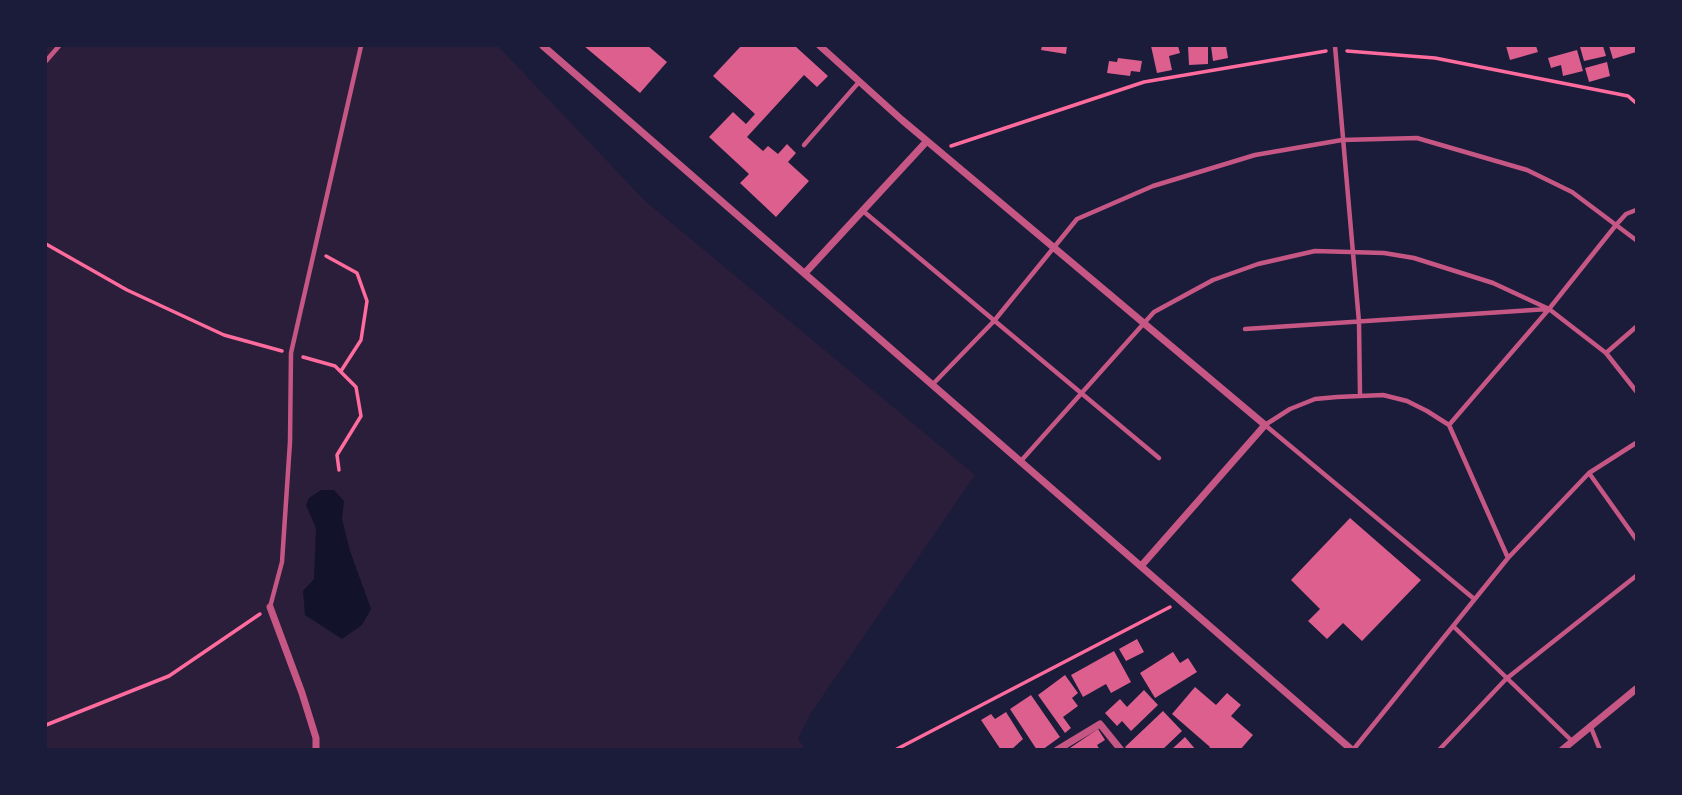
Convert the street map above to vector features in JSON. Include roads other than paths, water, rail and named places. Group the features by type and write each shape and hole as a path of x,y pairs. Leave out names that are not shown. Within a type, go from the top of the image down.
{"street":[{"path":"543,46 1353,750"},
{"path":"820,46 927,141 1055,245 1265,425 1142,565"},
{"path":"805,273 927,141"},
{"path":"270,607 302,693 316,738 316,750"},
{"path":"1562,750 1590,724 1636,689"},
{"path":"1057,750 1100,724 1121,750"}],"lane":[{"path":"46,61 59,46"},
{"path":"270,607 282,562 291,353 361,46"},
{"path":"1335,48 1359,322 1360,395"},
{"path":"804,145 859,81"},
{"path":"933,384 994,321 1077,219 1153,186 1255,155 1342,140 1417,138 1527,170 1572,192 1636,240"},
{"path":"1449,425 1549,309 1616,225 1626,214 1636,210"},
{"path":"862,211 1160,458"},
{"path":"1020,462 1145,323 1172,300 1258,264 1315,251 1352,251 1434,262 1493,283 1549,309 1606,353 1636,391"},
{"path":"1245,329 1549,309"},
{"path":"1606,353 1636,327"},
{"path":"1473,598 1265,425 1290,408 1315,399 1360,395 1407,401 1449,425 1508,558"},
{"path":"1353,750 1454,626 1473,598 1508,558 1590,473 1636,443"},
{"path":"1590,473 1636,539"},
{"path":"1439,750 1507,679 1636,576"},
{"path":"1454,626 1572,741"},
{"path":"1590,724 1601,750"}]}
